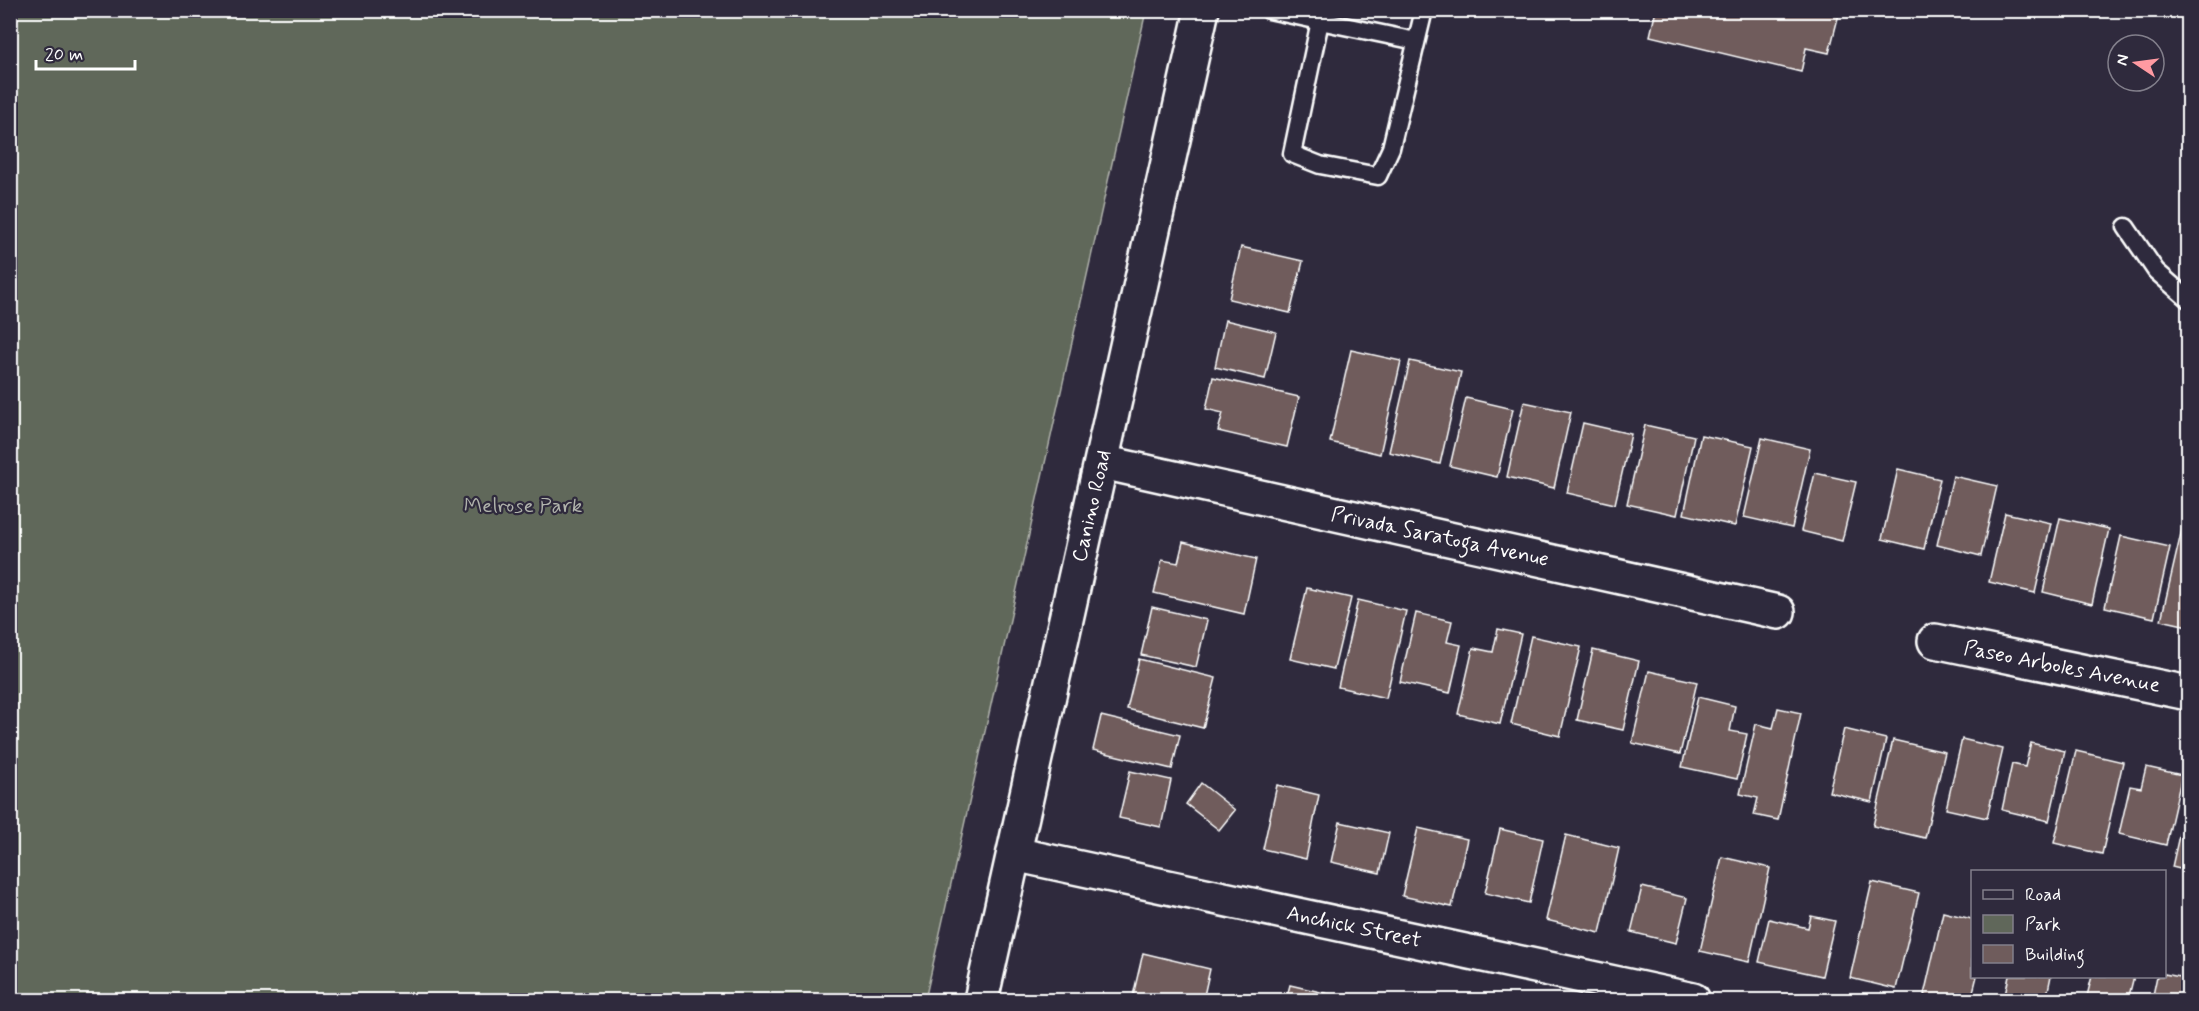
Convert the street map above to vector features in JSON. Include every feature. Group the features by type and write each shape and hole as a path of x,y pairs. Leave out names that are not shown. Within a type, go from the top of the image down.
{"street":[{"name":"Canino Road","path":"981,1000 1202,10"},
{"name":"Privada Saratoga Avenue","path":"1102,462 1778,612"},
{"name":"Paseo Arboles Avenue","path":"1935,641 2188,693"},
{"name":"Anchick Street","path":"1014,854 1693,1000"}],"lane":[{"path":"1269,10 1321,16 1416,41"},
{"path":"1321,16 1292,154 1320,165 1378,176 1391,148 1424,10"},
{"path":"2126,227 2156,271 2188,299"}],"green space":[{"name":"Melrose Park","path":"11,10 1146,11 925,1000 11,1000"}],"building":[{"path":"1656,10 1840,10 1829,53 1806,48 1801,72 1650,36"},
{"path":"1241,247 1303,261 1290,313 1229,299"},
{"path":"1225,320 1276,332 1265,379 1215,367"},
{"path":"1351,350 1401,361 1380,454 1330,442"},
{"path":"1410,361 1461,372 1440,464 1389,452"},
{"path":"1213,377 1299,397 1287,447 1218,431 1223,413 1206,409"},
{"path":"1466,398 1513,409 1497,477 1450,466"},
{"path":"1524,402 1571,412 1554,488 1507,477"},
{"path":"1583,423 1631,434 1615,504 1567,493"},
{"path":"1645,425 1694,436 1677,515 1627,504"},
{"path":"1701,435 1753,446 1735,526 1684,514"},
{"path":"1762,438 1810,449 1792,528 1744,517"},
{"path":"1898,469 1940,479 1924,549 1882,539"},
{"path":"1815,473 1856,482 1842,541 1801,531"},
{"path":"1953,476 1997,486 1981,556 1937,545"},
{"path":"2005,513 2051,523 2035,593 1989,582"},
{"path":"2060,518 2109,529 2092,604 2043,592"},
{"path":"2182,529 2188,530 2188,626 2161,620"},
{"path":"2121,536 2170,547 2154,618 2105,607"},
{"path":"1183,542 1256,559 1244,614 1154,593 1162,560 1178,563"},
{"path":"1307,588 1351,598 1334,669 1290,659"},
{"path":"1358,600 1406,611 1386,698 1338,687"},
{"path":"1152,607 1207,620 1196,667 1141,655"},
{"path":"1416,613 1452,621 1447,642 1461,645 1450,693 1400,682"},
{"path":"1498,629 1521,634 1500,724 1458,714 1473,648 1493,652"},
{"path":"1531,636 1581,647 1560,736 1511,724"},
{"path":"1593,650 1639,661 1623,730 1577,720"},
{"path":"1139,659 1216,678 1203,728 1127,709"},
{"path":"1649,671 1697,682 1680,754 1632,743"},
{"path":"1698,697 1735,706 1730,731 1747,734 1737,779 1682,767"},
{"path":"1778,708 1801,713 1778,820 1754,815 1758,798 1740,794 1756,724 1773,728"},
{"path":"1101,716 1180,735 1172,769 1093,750"},
{"path":"1844,729 1886,739 1872,802 1829,792"},
{"path":"1962,739 2003,749 1987,818 1946,809"},
{"path":"1893,740 1945,752 1925,838 1873,826"},
{"path":"2031,743 2065,751 2049,821 2002,810 2012,764 2025,767"},
{"path":"2076,751 2123,762 2102,854 2054,843"},
{"path":"2146,767 2182,775 2166,845 2119,834 2130,786 2141,788"},
{"path":"1130,771 1171,780 1161,827 1119,818"},
{"path":"1201,783 1235,810 1219,830 1186,804"},
{"path":"1277,785 1319,795 1306,859 1263,849"},
{"path":"2188,795 2188,871 2172,867"},
{"path":"1340,822 1389,833 1380,873 1331,862"},
{"path":"1418,828 1467,839 1452,907 1402,896"},
{"path":"1500,829 1543,839 1529,903 1485,893"},
{"path":"1566,835 1619,848 1600,933 1546,920"},
{"path":"1722,857 1770,868 1749,962 1700,951"},
{"path":"1872,882 1919,893 1896,989 1850,978"},
{"path":"1642,887 1687,898 1676,943 1631,932"},
{"path":"1943,912 1971,919 1971,978 1976,978 1971,1000 1946,1000 1924,995"},
{"path":"1811,916 1835,921 1822,976 1759,962 1769,919 1808,928"},
{"path":"1143,953 1210,969 1203,1000 1132,1000"},
{"path":"2183,964 2188,965 2188,1000 2152,1000 2157,978 2166,978 2166,974 2180,977"},
{"path":"2009,978 2051,978 2046,1000 2004,1000"},
{"path":"2092,978 2134,978 2128,1000 2086,1000"},
{"path":"1290,985 1355,1000 1286,1000"}]}
